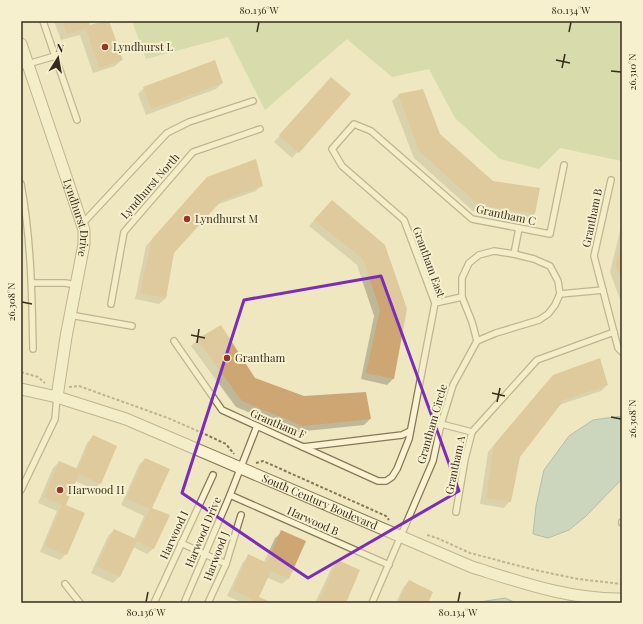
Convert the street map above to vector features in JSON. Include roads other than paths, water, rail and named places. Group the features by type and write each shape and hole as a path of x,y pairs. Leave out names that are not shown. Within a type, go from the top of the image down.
{"street":[{"name":"Lyndhurst Drive","path":"21,44 25,65 82,224 85,237 70,315 57,397"},
{"name":"South Century Boulevard","path":"21,389 57,397 126,419 472,567 528,585 573,595 616,600"}],"lane":[{"path":"43,21 77,120"},
{"path":"25,65 55,56"},
{"path":"82,224 167,134 189,122 253,101"},
{"name":"Grantham East","path":"303,447 378,482 386,481 392,477 396,469 410,431 435,304 404,220 342,166 332,149 354,124 371,131"},
{"name":"Lyndhurst North","path":"111,304 124,232 193,152 260,129"},
{"name":"Grantham C","path":"371,131 472,219 550,234 564,165"},
{"name":"Grantham B","path":"611,180 594,256 618,348 622,352"},
{"path":"21,184 32,283 33,349"},
{"path":"514,254 519,228"},
{"path":"494,252 514,254 534,259 550,266 558,282 560,294 555,305 548,314 543,317 477,341 472,322 462,297 462,278 469,263 479,255 494,252"},
{"path":"32,283 65,283 76,285"},
{"path":"560,294 603,290"},
{"path":"435,304 462,297"},
{"path":"70,315 132,326"},
{"name":"Grantham A","path":"456,512 465,459 472,432 537,360 614,332"},
{"name":"Grantham F","path":"174,341 222,410 303,447 402,436 410,431"},
{"name":"Grantham Circle","path":"372,603 433,462 441,424 453,385 477,341"},
{"path":"21,490 55,419 57,397"},
{"path":"441,424 472,432"},
{"name":"Harwood Drive","path":"184,603 230,495 257,426"},
{"name":"Harwood I","path":"154,603 213,475"},
{"name":"Harwood B","path":"230,495 389,564"},
{"name":"Harwood J","path":"208,603 226,564 241,515"},
{"path":"182,543 226,564"},
{"path":"65,584 80,603"}],"water":[{"path":"622,416 622,479 585,517 569,530 548,538 533,534 536,506 544,470 569,436 593,420"},
{"path":"505,598 516,603 473,603"}],"place":[{"name":"Lyndhurst L","path":"105,47"},
{"name":"Lyndhurst M","path":"187,219"},
{"name":"Grantham","path":"227,358"},
{"name":"Harwood H","path":"60,490"}]}
